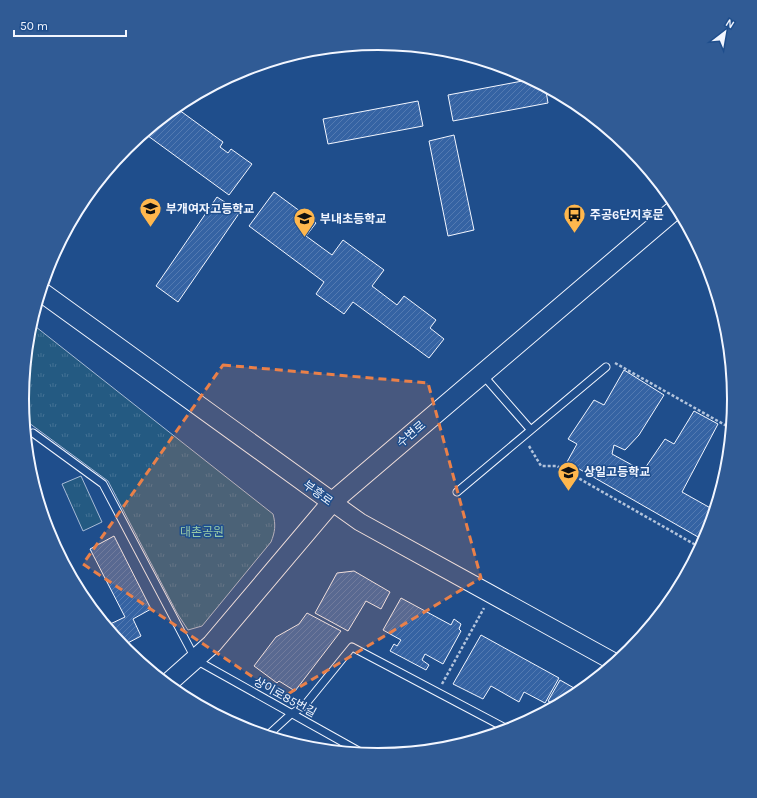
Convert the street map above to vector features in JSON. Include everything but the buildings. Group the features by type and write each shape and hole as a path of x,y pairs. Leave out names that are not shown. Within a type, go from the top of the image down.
{"main road":[{"name":"수변로","path":"171,680 196,660 212,644 332,502 673,211"},
{"name":"부흥로","path":"45,296 332,502"}],"street":[{"name":"부흥로","path":"332,502 360,522 611,660"}],"lane":[{"path":"457,492 530,429 606,367"},
{"path":"482,374 530,429"},
{"path":"32,433 103,484 196,660"},
{"path":"272,732 291,714 304,706 352,647 501,726"},
{"name":"상이로85번길","path":"196,660 352,748"}],"path":[{"path":"606,367 614,362 727,426"},
{"path":"523,436 541,466 557,466 696,545"},
{"path":"437,692 491,595"}],"highlighted area":[{"path":"223,365 428,383 481,578 283,697 83,564"}],"green space":[{"name":"대촌공원","path":"37,328 273,514 275,528 271,542 202,626 188,630 177,613 108,481 30,424 30,376 32,353"},
{"path":"81,476 102,522 83,531 62,484"}],"place":[{"name":"부개여자고등학교","path":"151,228"},
{"name":"주공6단지후문","path":"574,234"},
{"name":"부내초등학교","path":"304,238"},
{"name":"상일고등학교","path":"569,492"}]}
